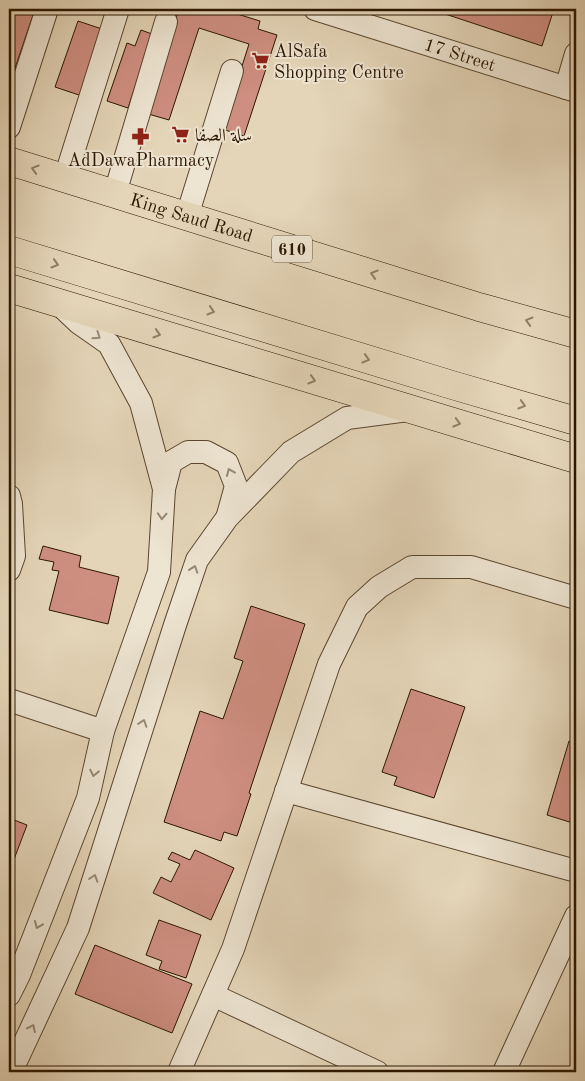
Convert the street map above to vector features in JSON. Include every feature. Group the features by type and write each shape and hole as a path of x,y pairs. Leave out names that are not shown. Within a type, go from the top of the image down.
{"main road":[{"name":"King Saud Road","path":"9,160 479,306 576,334"},
{"path":"9,250 576,421"},
{"path":"9,288 60,305 576,459"}],"street":[{"path":"9,127 47,9"},
{"path":"65,178 118,9"},
{"name":"17 Street","path":"317,9 571,90"},
{"path":"115,194 166,22"},
{"path":"571,90 576,54"},
{"path":"187,216 232,71"},
{"path":"60,305 79,323 109,344 141,403 164,488"},
{"path":"11,1072 78,928 197,560 227,518 291,452 347,418 410,410"},
{"path":"9,995 88,798 103,731 159,572 164,488 172,462 188,452 206,452 227,463 236,486 227,518"},
{"path":"9,496 14,556 9,570"},
{"path":"179,1072 233,949 329,664 357,607 379,587 412,567 471,567 576,598"},
{"path":"9,700 103,731"},
{"path":"286,791 576,871"},
{"path":"504,1072 576,916"},
{"path":"213,994 377,1072"}],"building":[{"path":"9,9 35,9 9,86"},
{"path":"179,9 221,9 260,21 258,29 277,35 244,136 222,129 249,44 199,28 169,120 145,113"},
{"path":"430,9 554,9 542,46"},
{"path":"78,21 108,31 85,97 55,87"},
{"path":"141,30 152,34 128,108 107,101 127,43 135,46"},
{"path":"43,546 81,556 79,567 119,577 108,624 49,610 59,571 52,570 54,562 39,559"},
{"path":"251,606 305,624 249,793 251,794 237,836 224,832 221,841 164,822 200,711 223,719 243,661 234,658"},
{"path":"411,689 465,707 434,798 394,785 397,777 382,772"},
{"path":"569,741 576,743 576,824 547,815"},
{"path":"9,818 27,825 10,870 9,869"},
{"path":"195,850 234,868 211,920 153,893 161,877 171,882 180,864 168,859 172,852 190,860"},
{"path":"159,920 201,935 186,978 159,969 162,961 146,955"},
{"path":"95,945 192,984 172,1033 75,994"}],"place":[{"name":"AlSafa Shopping Centre","path":"260,61"},
{"name":"سلة الصفا","path":"181,135"},
{"name":"AdDawaPharmacy","path":"141,137"}]}
